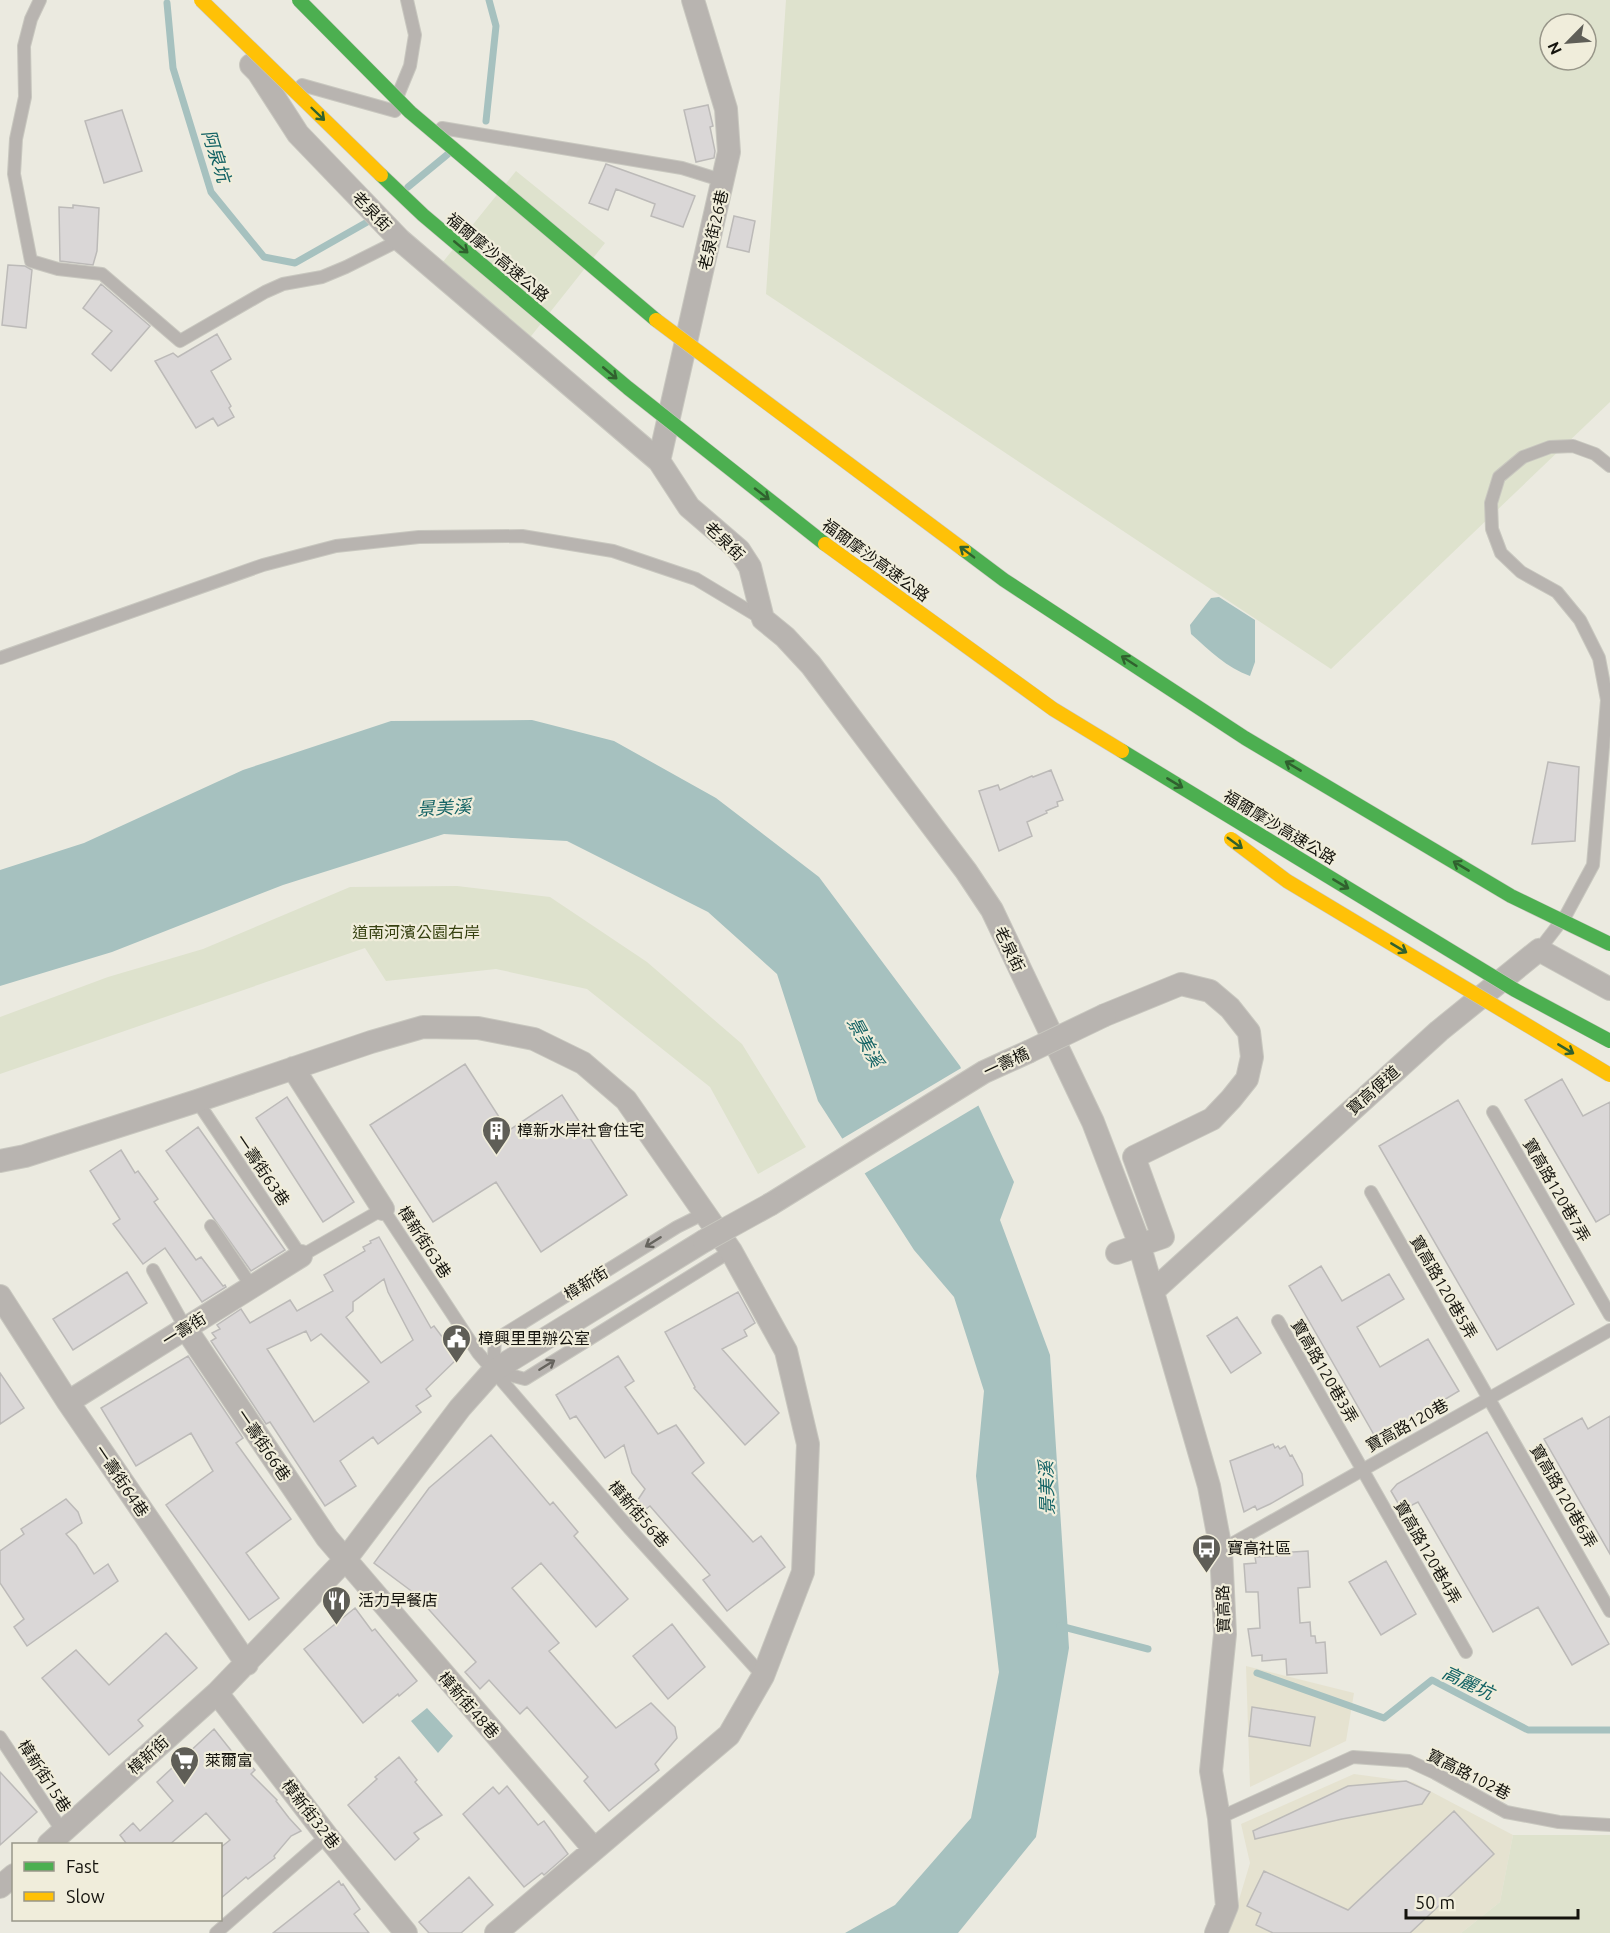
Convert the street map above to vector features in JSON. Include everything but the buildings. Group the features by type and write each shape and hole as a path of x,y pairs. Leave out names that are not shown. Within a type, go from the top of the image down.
{"highway":[{"name":"福爾摩沙高速公路","path":"201,0 423,215 628,388 834,551 1053,709 1505,984 1610,1041"},
{"path":"299,0 410,111 654,318 1004,580 1245,738 1511,896 1610,945"},
{"path":"1053,709 1184,805"},
{"path":"1221,832 1287,881 1610,1075"},
{"path":"1511,896 1583,915"}],"street":[{"name":"老泉街","path":"188,0 258,72 297,134 400,240 659,461 689,507 739,550 750,567 763,620 784,637 811,665 966,871 992,910 1093,1122 1139,1245 1153,1291"},
{"name":"老泉街26巷","path":"659,461 729,152 726,109 693,0"},
{"path":"1539,950 1610,989"},
{"name":"寶高便道","path":"1153,1291 1439,1031 1539,950"},
{"name":"一壽橋","path":"493,1371 704,1241 771,1204 984,1072 1105,1015 1181,984 1210,991 1230,1008 1248,1032 1252,1057 1247,1079 1212,1119 1134,1157 1163,1237 1117,1253"},
{"path":"0,1161 25,1156 423,1027 478,1028 534,1039 583,1063 626,1100 731,1251 786,1351 808,1444 803,1572 763,1676 729,1735 496,1933"},
{"path":"293,1068 383,1209"},
{"name":"一壽街","path":"68,1402 301,1256"},
{"name":"寶高路","path":"1153,1291 1209,1486 1221,1550 1225,1634 1211,1771 1219,1818 1227,1906 1216,1933"},
{"name":"一壽街64巷","path":"0,1296 68,1402 247,1665"},
{"name":"一壽街66巷","path":"186,1329 327,1539 345,1560"},
{"path":"345,1560 460,1408 493,1371"},
{"name":"樟新街","path":"56,1838 247,1665 345,1560"},
{"name":"樟新街48巷","path":"345,1560 594,1849"},
{"name":"樟新街32巷","path":"217,1693 327,1836 406,1933"},
{"path":"0,1887 12,1877"}],"lane":[{"path":"40,0 24,46 25,97 16,139 14,174 31,261 58,269 102,274 180,341 265,292 283,284 322,277 400,240"},
{"path":"392,110 410,66 415,35 407,0"},
{"path":"258,72 392,110 436,126 682,168 724,181"},
{"path":"1539,950 1566,915 1593,865 1607,700 1599,658 1580,620 1557,592 1521,572 1501,553 1492,529 1491,503 1499,477 1523,457 1550,447 1573,446 1595,454 1610,466"},
{"path":"0,658 263,565 336,546 419,537 522,536 613,551 696,579 763,620"},
{"name":"一壽街63巷","path":"197,1101 301,1256"},
{"name":"寶高路120巷7弄","path":"1493,1112 1610,1315"},
{"name":"寶高路120巷5弄","path":"1371,1192 1489,1398"},
{"name":"樟新街63巷","path":"301,1256 383,1209 478,1353 493,1371"},
{"name":"樟新街","path":"493,1371 495,1340 677,1227 705,1213"},
{"path":"211,1226 252,1287"},
{"path":"493,1371 525,1379 731,1251"},
{"path":"153,1270 186,1329"},
{"name":"寶高路120巷3弄","path":"1278,1321 1362,1469"},
{"name":"寶高路120巷","path":"1221,1550 1610,1329"},
{"name":"樟新街56巷","path":"493,1371 628,1528 763,1676"},
{"name":"寶高路120巷6弄","path":"1489,1398 1610,1611"},
{"name":"寶高路120巷4弄","path":"1362,1469 1466,1652"},
{"name":"樟新街15巷","path":"0,1737 56,1838"},
{"name":"寶高路102巷","path":"1219,1818 1353,1756 1409,1761 1506,1812 1559,1822 1610,1825"},
{"path":"216,1933 327,1836"}],"shaded area":[{"path":"1246,1666 1354,1693 1346,1741 1250,1787"},
{"path":"1354,1774 1413,1782 1513,1835 1500,1902 1461,1933 1229,1933 1250,1863 1241,1824"}],"green space":[{"path":"786,0 1610,0 1610,402 1331,669 766,294"},
{"path":"516,171 605,243 528,340 438,268"},
{"name":"道南河濱公園右岸","path":"457,886 550,897 647,962 742,1044 806,1147 758,1174 710,1087 587,989 496,969 386,981 365,948 0,1074 0,1017 108,977 203,949 350,887"},
{"path":"1513,1835 1610,1835 1610,1933 1461,1933 1500,1902"}],"water":[{"path":"1219,597 1255,620 1255,662 1250,676 1226,663 1191,634 1190,625 1211,598"},
{"name":"景美溪","path":"532,720 614,741 716,798 819,877 960,1066 1014,1182 1000,1220 1050,1355 1069,1648 1036,1837 958,1933 845,1933 895,1905 971,1818 999,1672 976,1476 984,1391 954,1297 914,1250 818,1101 777,974 708,912 567,841 444,834 283,885 112,952 0,986 0,870 84,843 243,770 391,721"},
{"path":"427,1708 453,1736 438,1753 411,1721"}],"pier":[{"path":"963,1067 981,1104 862,1175 840,1140"}],"waterway":[{"name":"阿泉坑","path":"486,121 496,26 489,0"},
{"name":"阿泉坑","path":"167,3 173,68 211,192 264,257 295,263 369,221"},
{"name":"阿泉坑","path":"408,187 448,154"},
{"name":"高麗坑","path":"1060,1626 1148,1649"},
{"name":"高麗坑","path":"1257,1673 1384,1718 1432,1680 1528,1730 1610,1730"}],"traffic: fast":[{"path":"299,0 410,112 656,320"},
{"path":"381,175 423,215 628,388 825,544"},
{"path":"964,550 1004,580 1245,738 1511,896 1610,944"},
{"path":"1122,751 1515,990 1610,1041"}],"traffic: slow":[{"path":"201,0 381,175"},
{"path":"656,320 964,550"},
{"path":"825,544 1053,709 1122,751"},
{"path":"1231,839 1287,881 1610,1075"}],"place":[{"name":"樟新水岸社會住宅","path":"496,1156"},
{"name":"樟興里里辦公室","path":"457,1364"},
{"name":"寶高社區","path":"1206,1574"},
{"name":"活力早餐店","path":"337,1626"},
{"name":"萊爾富","path":"184,1786"}]}
